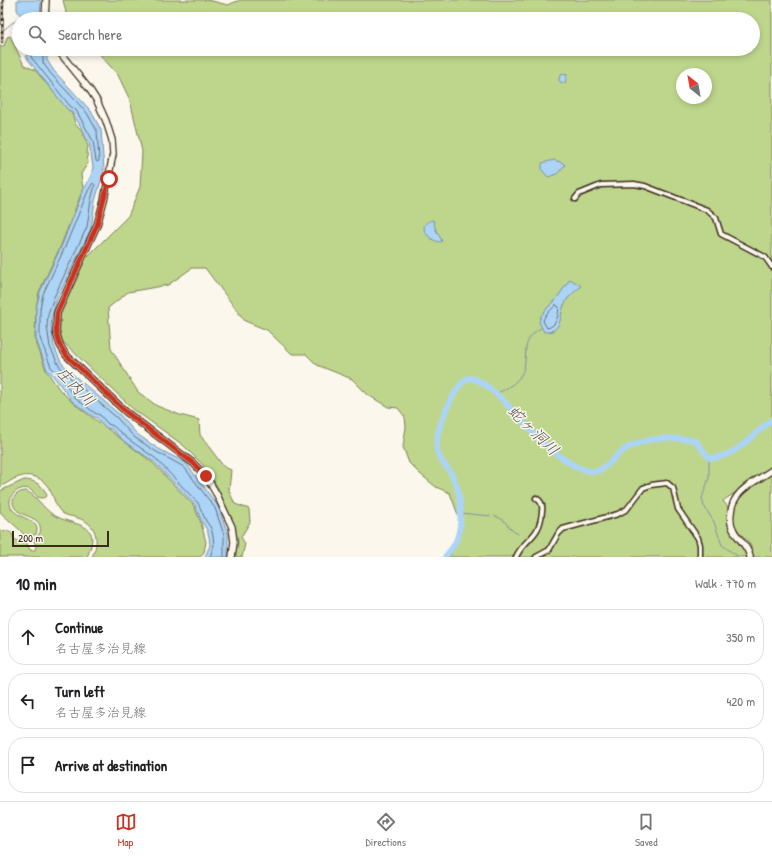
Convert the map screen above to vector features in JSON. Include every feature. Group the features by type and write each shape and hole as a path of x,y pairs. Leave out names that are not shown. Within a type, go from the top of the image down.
{"main road":[{"path":"45,12 46,0"},
{"path":"63,56 97,101 106,121 112,140 113,154 100,214 57,313 55,326 57,339 66,355 126,412 193,463 206,476 232,527 234,542 232,557"},
{"path":"750,557 747,548 731,525 732,504 743,489 772,470"}],"street":[{"path":"575,199 579,194 601,185 634,184 644,186 707,210 716,218 721,234 765,257 772,267"},
{"path":"536,557 549,550 558,534 563,529 618,514 626,508 643,488 651,485 667,483 673,488 678,509 698,538 700,545 700,557"},
{"path":"516,557 540,527 542,508 539,500 536,498"}],"green space":[{"path":"63,0 208,0 228,5 240,0 772,0 772,468 723,501 728,507 728,516 731,529 748,557 449,557 456,546 462,526 450,493 436,487 409,463 403,447 406,427 405,417 398,408 388,407 368,395 352,379 317,365 306,354 292,354 267,330 245,321 205,268 192,268 168,285 128,292 108,308 111,349 138,392 157,406 180,415 199,420 200,435 224,467 231,470 229,491 235,504 249,509 250,522 241,537 245,544 242,557 234,557 236,547 235,529 218,488 203,465 183,445 133,409 60,339 57,325 58,314 81,263 128,216 140,187 142,151 130,100 118,75 101,56 760,56 760,12 66,12","holes":["570,280 580,286 570,296 563,307 559,324 549,332 547,308 555,301"]},
{"path":"10,36 12,40 12,56 20,56 24,65 35,70 72,114 76,125 81,129 88,146 88,163 81,174 83,189 61,245 39,292 36,308 35,339 46,370 59,389 73,403 152,462 194,506 201,523 206,542 204,552 200,557 92,557 96,545 93,528 78,518 61,512 44,482 32,476 24,476 14,479 0,487 0,46 4,46 7,37"},
{"path":"772,473 772,557 754,557 748,542 735,526 733,518 734,511 736,504 749,488"},
{"path":"24,480 31,481 41,486 46,492 47,496 39,498 31,490 26,488 19,490 11,497 10,504 12,509 16,513 31,521 37,529 36,534 30,537 24,535 0,512 0,491"},
{"path":"26,491 33,495 52,514 84,526 89,530 92,536 87,557 0,557 0,530 4,532 7,530 13,535 13,538 19,542 26,542 30,550 34,551 36,547 34,539 40,533 39,523 35,519 17,510 13,505 13,499 15,496 20,492"}],"water":[{"path":"17,0 41,0 40,12 18,12"},
{"name":"庄内川","path":"47,56 47,60 54,71 91,111 101,130 104,170 95,201 91,229 57,299 52,316 51,326 54,346 61,362 69,371 120,415 137,434 157,448 186,463 218,506 228,534 228,557 205,557 210,545 209,537 195,505 153,461 125,442 111,429 106,428 97,418 73,402 47,370 36,339 36,308 40,292 62,245 84,189 91,176 93,167 89,142 72,112 67,109 26,57"},
{"path":"567,74 565,83 560,82 560,75"},
{"path":"554,160 565,165 557,174 548,177 542,170 542,163"},
{"path":"432,220 434,221 435,228 442,241 440,242 428,236 424,229 427,222"},
{"path":"570,279 581,286 564,305 557,327 550,331 544,332 539,322 541,316 555,301"}],"waterway":[{"path":"0,33 12,23"},
{"path":"496,394 510,386 519,378 524,368 529,339 541,328"},
{"name":"蛇ヶ洞川","path":"445,557 457,538 461,511 458,492 452,474 438,454 438,432 448,406 458,389 468,378 476,379 494,392 514,411 536,436 559,456 575,466 591,471 601,470 630,446 652,439 670,438 695,440 709,458 718,457 743,445 772,420"},
{"path":"709,458 709,478 702,498 704,506 714,522 722,545 739,557"},
{"path":"460,513 490,516"},
{"path":"495,516 503,520 514,532 518,534"}],"railway":[{"path":"2,42 3,0"}],"route":[{"path":"109,179 97,225 57,313 55,326 57,339 66,355 126,412 193,463 206,476"}]}
